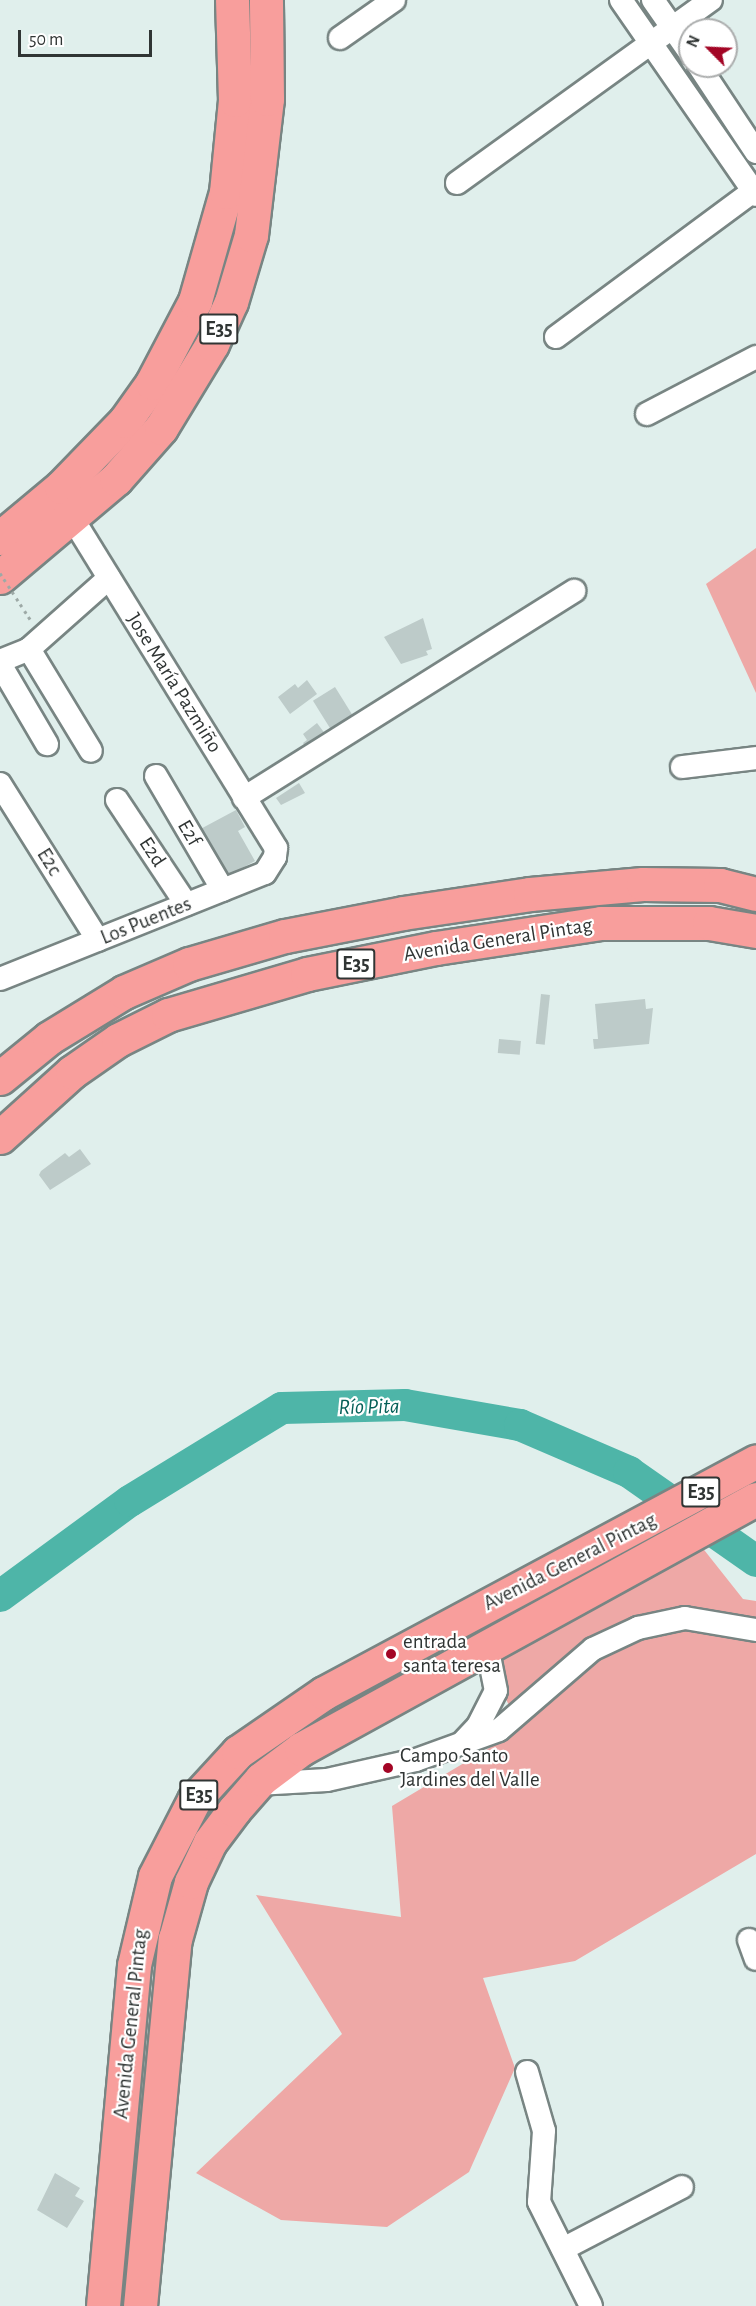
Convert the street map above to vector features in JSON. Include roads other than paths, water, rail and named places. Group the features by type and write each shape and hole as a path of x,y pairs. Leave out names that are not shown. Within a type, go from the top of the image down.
{"highway":[{"name":"E35","path":"0,538 61,487 125,421 152,383 195,301 226,192 235,100 232,0"},
{"name":"E35","path":"0,575 73,519 117,479 160,428 196,372 231,302 250,235 261,169 267,99 266,0"},
{"name":"Avenida General Pintag","path":"0,1078 49,1038 124,992 189,964 285,936 403,913 552,892 643,884 720,885 756,894"},
{"name":"Avenida General Pintag","path":"0,1137 72,1072 118,1040 168,1015 307,974 436,948 601,923 699,923 756,931"},
{"name":"Avenida General Pintag","path":"140,2306 175,1939 191,1882 210,1842 257,1784 301,1749 487,1646 652,1538 756,1461"},
{"name":"Avenida General Pintag","path":"103,2306 134,1965 155,1876 194,1800 238,1752 324,1692 652,1538 756,1499"}],"street":[{"path":"340,38 394,0"},
{"path":"556,337 755,192 621,0"},
{"path":"654,0 678,35"},
{"path":"457,183 711,0"},
{"path":"707,78 756,152"},
{"path":"647,414 756,357"},
{"name":"Jose María Pazmiño","path":"73,519 276,848"},
{"path":"47,744 0,662 29,650 109,578"},
{"path":"244,798 574,591"},
{"path":"29,650 91,751"},
{"path":"682,767 756,759"},
{"name":"E2f","path":"156,776 223,890"},
{"name":"E2c","path":"0,784 98,940"},
{"name":"E2d","path":"117,800 186,904"},
{"name":"Los Puentes","path":"0,979 265,873 276,848"},
{"path":"257,1784 327,1780 416,1760 499,1730 593,1649 638,1628 685,1618 756,1630"},
{"path":"461,1744 478,1726 496,1691 487,1646"},
{"path":"496,1691 526,1708"},
{"path":"527,2072 544,2132 539,2202 591,2306"},
{"path":"563,2249 682,2187"}],"waterway":[{"name":"Río Pita","path":"0,1596 130,1501 282,1408 405,1405 520,1425 629,1472 756,1561"}],"place":[{"name":"entrada santa teresa","path":"391,1654"},
{"name":"Campo Santo Jardines del Valle","path":"388,1768"}]}
